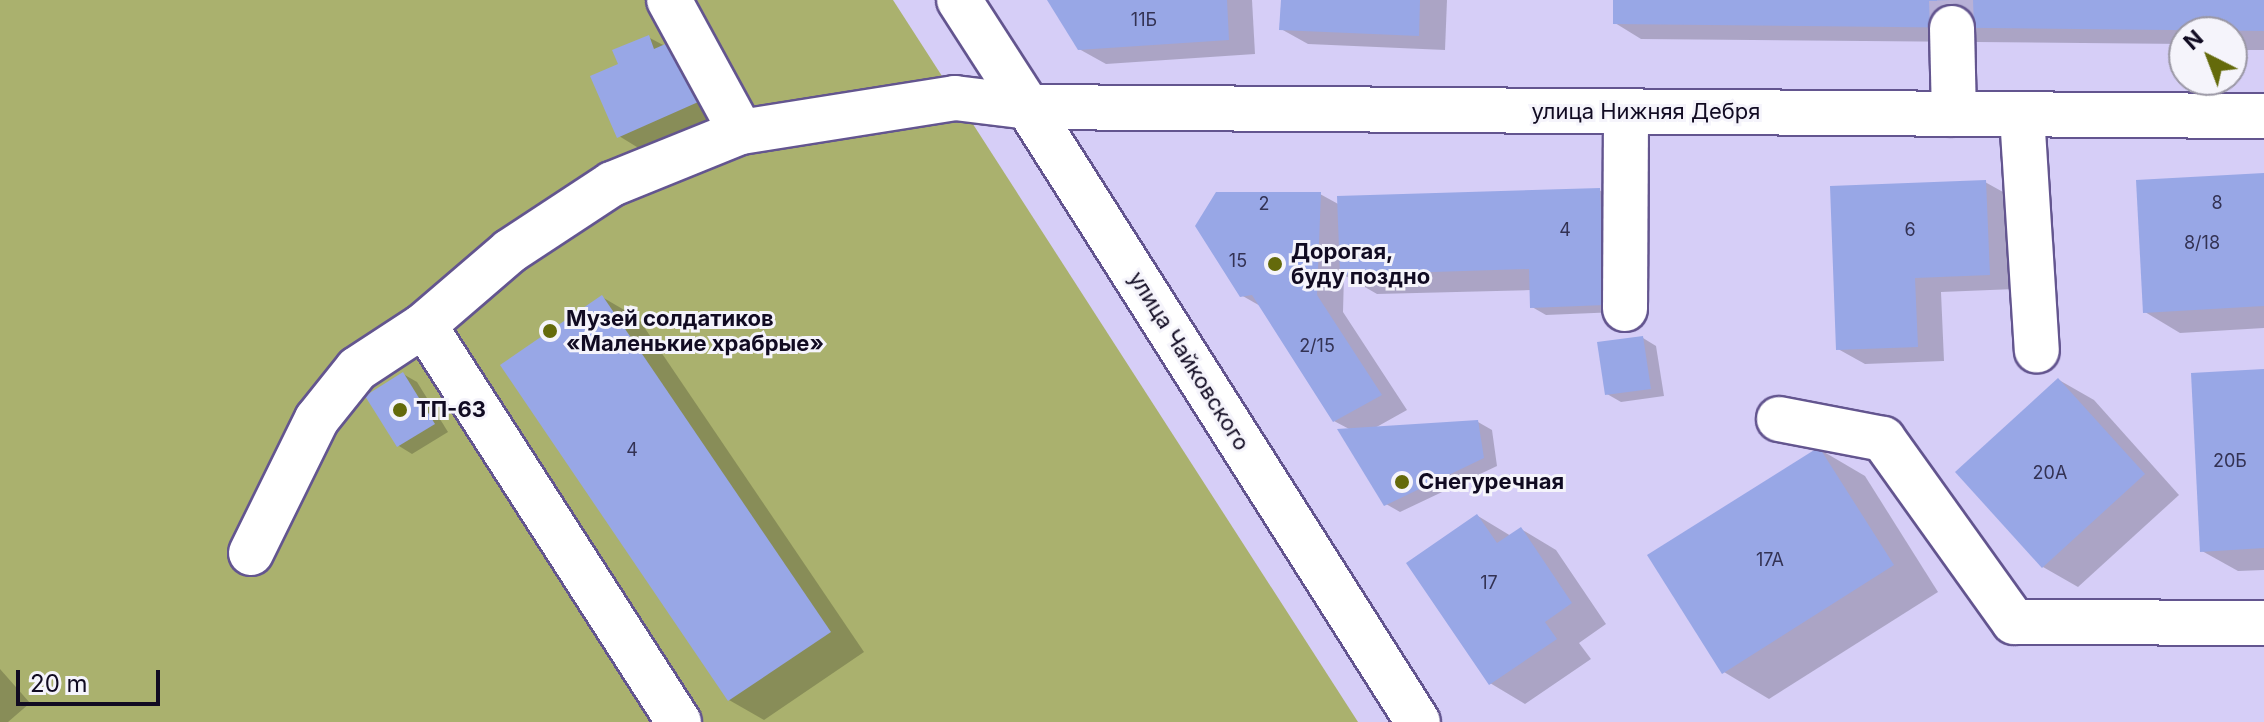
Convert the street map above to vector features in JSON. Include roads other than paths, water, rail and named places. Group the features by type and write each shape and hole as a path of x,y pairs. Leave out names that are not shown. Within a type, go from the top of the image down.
{"main road":[{"path":"669,0 741,132"},
{"name":"улица Чайковского","path":"959,0 1418,722"},
{"path":"1952,28 1954,114"},
{"name":"улица Нижняя Дебря","path":"251,553 317,419 357,369 424,325 510,251 612,184 741,132 955,98 1028,107 2264,116"},
{"path":"1625,309 1626,112"},
{"path":"2022,115 2037,351"},
{"path":"424,325 679,722"},
{"path":"1779,419 1883,439 2014,622 2264,623"}],"tunnel":[{"path":"1951,0 1952,28"}],"place":[{"name":"Дорогая, буду поздно","path":"1275,264"},
{"name":"Музей солдатиков «Маленькие храбрые»","path":"550,331"},
{"name":"ТП-63","path":"400,410"},
{"name":"Снегуречная","path":"1402,482"}]}
